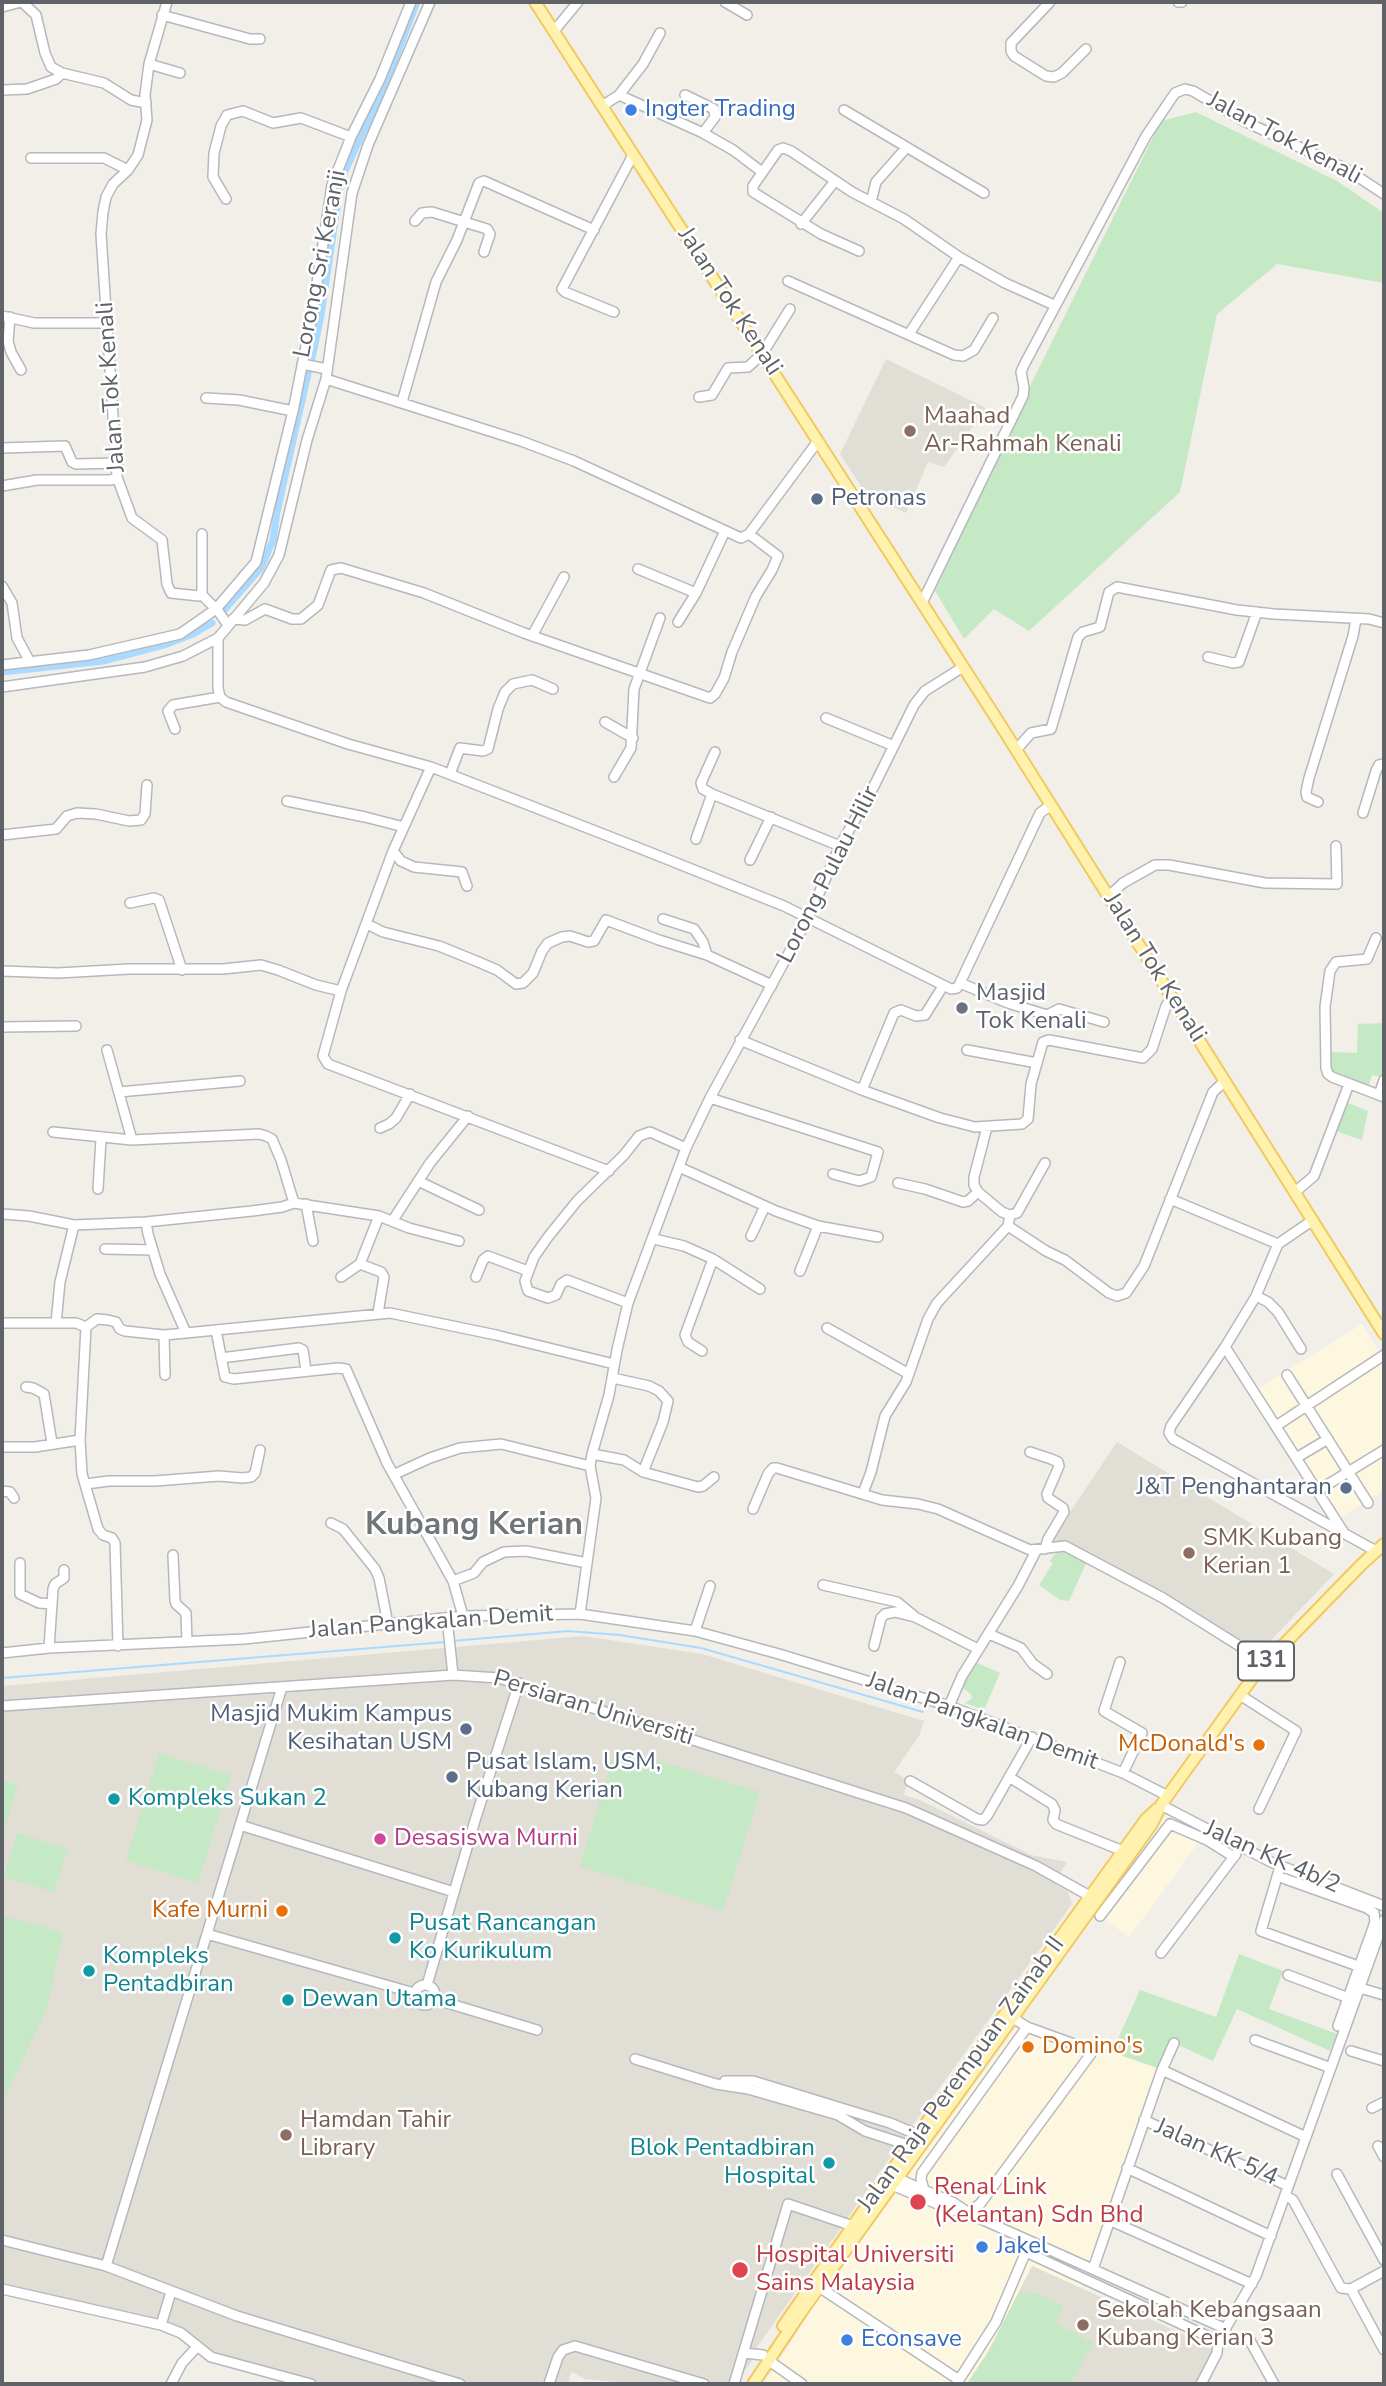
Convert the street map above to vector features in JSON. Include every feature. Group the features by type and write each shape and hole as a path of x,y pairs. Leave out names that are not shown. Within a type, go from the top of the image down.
{"main road":[{"name":"Jalan Tok Kenali","path":"535,2 1016,750 1384,1334"},
{"name":"Jalan Raja Perempuan Zainab II","path":"745,2384 766,2360 819,2287 922,2136 1095,1897 1116,1885 1164,1801 1265,1662 1380,1547"},
{"name":"Jalan Raja Perempuan Zainab II","path":"922,2136 1013,2018 1123,1851 1146,1819 1164,1801"},
{"name":"Jalan Raja Perempuan Zainab II","path":"753,2384 853,2226 891,2180"}],"street":[{"path":"2,7 22,2 36,15 51,67 62,73 104,83 131,100 146,103"},
{"name":"Jalan Tok Kenali","path":"167,2 149,64 145,131 138,155 128,170 113,184 106,197 101,234 117,477 132,518 162,540 167,584 171,593 202,595"},
{"name":"Lorong Sri Keranji","path":"2,665 89,655 180,634 216,609 256,562 293,411 312,316 332,185 411,2"},
{"path":"2,687 145,667 183,656 218,638 264,583 279,555 307,440 327,374 352,193 368,145 430,2"},
{"path":"554,31 578,2"},
{"path":"725,2 747,15"},
{"path":"1050,2 1011,43 1014,56 1046,76 1054,77 1062,73 1086,49"},
{"path":"163,15 250,39 260,39"},
{"path":"602,106 619,95 643,64 660,33"},
{"path":"149,64 180,73"},
{"path":"2,90 27,89 56,79 62,73"},
{"name":"Jalan Tok Kenali","path":"922,603 1023,396 1021,372 1054,305 1146,136 1175,93 1185,89 1246,122 1346,169 1384,194"},
{"path":"619,95 703,133 733,150 762,172"},
{"path":"685,95 714,109 715,117 703,133"},
{"path":"844,110 984,193"},
{"path":"226,199 213,177 214,153 221,126 227,115 243,111 273,123 301,118 351,137"},
{"path":"859,251 801,223 753,192 753,186 778,150 783,148 791,151 835,181 904,219 959,257 1005,283 1054,305"},
{"path":"871,202 876,182 906,148"},
{"path":"614,312 562,289 633,155"},
{"path":"31,158 104,158 128,170"},
{"path":"402,402 436,282 479,183 484,181 594,230"},
{"path":"801,223 835,181"},
{"path":"415,221 426,212 464,220 490,232 484,252"},
{"path":"909,334 959,257"},
{"path":"788,281 954,355 963,356 974,350 993,318"},
{"path":"699,397 712,395 728,368 748,367 762,354 790,309"},
{"path":"21,370 10,352 6,316 47,323 107,323"},
{"path":"302,364 402,402 574,461 741,538 749,534 818,441"},
{"path":"206,398 239,400 293,411"},
{"path":"2,448 65,446 72,462 76,464 118,463"},
{"path":"2,486 37,480 111,480 117,477"},
{"path":"678,622 696,593 725,531"},
{"path":"202,534 202,595 230,622"},
{"path":"230,622 245,620 265,609 301,620 317,605 331,570 335,568 424,593 532,636 710,698 724,678 756,596 778,556 749,534"},
{"path":"638,569 696,593"},
{"path":"532,636 564,577"},
{"path":"2,586 12,603 17,638 30,662"},
{"path":"1016,750 1031,733 1048,731 1053,726 1078,637 1083,632 1100,627 1109,592 1117,587 1257,612 1384,623"},
{"path":"1208,657 1239,662 1257,612"},
{"path":"614,777 631,748 633,696 660,618"},
{"path":"1318,802 1307,797 1306,792 1356,619"},
{"path":"218,638 217,677 220,697"},
{"name":"Lorong Pulau Hilir","path":"580,1614 596,1498 590,1466 592,1454 613,1378 628,1303 686,1148 740,1040 808,918 840,846 874,786 914,705 922,695 963,667"},
{"path":"450,774 460,748 483,751 488,748 498,709 505,692 513,684 531,680 553,689"},
{"path":"175,729 167,711 173,705 220,697 233,705 301,729 431,767 784,906 955,989 1040,813 1051,805"},
{"path":"826,718 894,746"},
{"path":"604,722 633,738"},
{"path":"715,752 701,783 702,789 840,846"},
{"path":"1363,813 1376,771 1379,765 1384,765"},
{"path":"431,767 393,850 341,991 323,1060 339,1069 609,1171"},
{"path":"2,835 57,829 67,816 77,813 129,821 141,820 145,814 146,785"},
{"path":"696,839 712,794"},
{"path":"287,801 404,827"},
{"path":"750,860 771,817"},
{"path":"1109,896 1123,883 1155,865 1169,865 1265,883 1337,884 1336,846"},
{"path":"393,850 401,861 414,867 462,872 467,886"},
{"path":"130,903 154,898 159,900 182,970"},
{"path":"663,919 694,929 703,942 706,955"},
{"path":"367,924 383,932 439,946 477,961 516,984 526,981 533,973 548,943 570,936 594,942 606,920 706,955 772,985"},
{"path":"1376,938 1367,959 1336,962 1330,971 1325,1007 1326,1068 1332,1077 1381,1096 1384,1080"},
{"path":"2,971 58,973 261,965 341,991"},
{"path":"960,983 1046,1015 1059,1009 1104,1022"},
{"path":"862,1090 894,1013 901,1010 916,1016 925,1015 943,985"},
{"path":"740,1040 862,1090 940,1118 975,1127 1022,1124 1027,1122 1031,1084 1042,1044 1047,1040 1138,1058 1147,1056 1172,997"},
{"path":"2,1027 76,1026"},
{"path":"107,1050 132,1140"},
{"path":"967,1050 1037,1062"},
{"path":"119,1092 240,1081"},
{"path":"1008,1226 1065,1260 1109,1293 1122,1295 1144,1266 1213,1092 1225,1081"},
{"path":"1295,1192 1314,1176 1349,1084"},
{"path":"380,1128 396,1118 410,1094"},
{"path":"710,1098 878,1152 871,1177 859,1181 832,1174"},
{"path":"393,1220 418,1181 468,1116"},
{"path":"987,1127 974,1185 978,1192 999,1210 1010,1215"},
{"path":"53,1132 101,1139 132,1140 259,1134 266,1136 272,1139 281,1160 294,1203"},
{"path":"628,1303 567,1280 563,1281 559,1291 552,1297 531,1293 525,1285 528,1271 548,1237 639,1136 645,1133 664,1137 686,1148"},
{"path":"98,1189 101,1139"},
{"path":"1010,1215 1019,1210 1045,1163"},
{"path":"679,1167 765,1206 818,1226 878,1237"},
{"path":"418,1181 479,1210"},
{"path":"898,1183 925,1188 962,1202 968,1201 978,1192"},
{"path":"1170,1199 1278,1244"},
{"path":"2,1214 29,1216 74,1225 146,1222 252,1211 294,1203 379,1216 409,1228 459,1241"},
{"path":"306,1204 313,1241"},
{"path":"751,1236 765,1206"},
{"path":"863,1493 872,1472 885,1416 909,1374 921,1335 937,1303 1008,1226 1010,1215"},
{"path":"341,1277 360,1264 379,1216"},
{"path":"1313,1220 1278,1244 1256,1296 1171,1426 1170,1436 1314,1518 1345,1534 1380,1547"},
{"path":"146,1222 169,1296 186,1333"},
{"path":"56,1322 60,1282 74,1225"},
{"path":"800,1271 818,1226"},
{"path":"654,1239 684,1246 713,1259 760,1289"},
{"path":"105,1249 153,1250"},
{"path":"476,1277 483,1260 488,1256 528,1271"},
{"path":"702,1351 688,1342 685,1335 713,1259"},
{"path":"360,1264 384,1274 378,1313"},
{"path":"1256,1296 1278,1312 1301,1349"},
{"path":"86,1327 97,1319 108,1320 116,1322 120,1329 125,1331 164,1335 378,1313 416,1317 614,1364"},
{"path":"2,1323 56,1322 76,1323 86,1327"},
{"path":"86,1327 80,1440 82,1474 98,1529 103,1535 113,1538 115,1543 118,1646"},
{"path":"827,1328 909,1374"},
{"path":"216,1330 225,1377 228,1378 346,1369 387,1462 453,1581 463,1616"},
{"path":"164,1335 165,1375"},
{"path":"1225,1347 1345,1534"},
{"path":"221,1358 299,1348 303,1350 306,1371"},
{"path":"1276,1426 1384,1355"},
{"path":"1287,1375 1368,1503"},
{"path":"613,1378 649,1386 659,1391 668,1402 643,1472"},
{"path":"26,1387 44,1394 52,1443"},
{"path":"1296,1458 1328,1439"},
{"path":"2,1447 35,1447 80,1440"},
{"path":"395,1474 460,1448 501,1444 590,1466"},
{"path":"86,1484 251,1477 257,1469 260,1450"},
{"path":"1317,1491 1384,1450"},
{"path":"948,1706 978,1649 1064,1512 1047,1494 1059,1466 1058,1462 1030,1452"},
{"path":"592,1454 624,1460 643,1472 698,1487 714,1478"},
{"path":"753,1509 762,1485 773,1468 882,1500 938,1509 1025,1549 1041,1550 1065,1546 1127,1578 1265,1662"},
{"path":"2,1491 10,1492 14,1498"},
{"path":"1314,1518 1326,1505"},
{"path":"331,1523 343,1529 375,1569 388,1624"},
{"path":"453,1581 474,1573 483,1562 504,1552 526,1551 587,1563"},
{"path":"173,1555 175,1600 187,1613 187,1642"},
{"path":"20,1563 19,1594 39,1603 52,1604"},
{"path":"49,1648 54,1587 64,1578 64,1570"},
{"path":"823,1585 897,1602 915,1617 978,1649"},
{"path":"695,1631 710,1586"},
{"path":"874,1646 881,1618 885,1614 895,1612 915,1617"},
{"name":"Jalan Pangkalan Demit","path":"2,1653 49,1648 244,1639 463,1616 580,1614 695,1631 948,1706 1123,1773 1164,1801"},
{"path":"447,1618 453,1675"},
{"path":"989,1633 1021,1648 1033,1664 1047,1674"},
{"path":"1120,1661 1104,1711 1142,1733 1123,1773"},
{"name":"Persiaran Universiti","path":"2,1706 453,1675 485,1676 519,1684 906,1808 1036,1866 1095,1897"},
{"path":"427,1985 519,1684"},
{"path":"106,2266 282,1687"},
{"path":"1240,1695 1296,1731 1259,1809"},
{"path":"910,1780 980,1820 987,1816 1032,1737"},
{"path":"1009,1777 1052,1804 1055,1810 1053,1820 1056,1824 1123,1851"},
{"name":"Jalan KK 4b/2","path":"1164,1801 1279,1871 1384,1906"},
{"name":"Jalan KK 4b/2","path":"1100,1916 1116,1885 1170,1824 1207,1840 1234,1857"},
{"path":"240,1825 454,1892"},
{"path":"1161,1953 1242,1847"},
{"path":"1338,2026 1360,1988 1375,1922 1374,1913 1279,1871 1260,1927 1262,1932 1363,1968"},
{"path":"1374,1913 1384,1906"},
{"path":"1201,2384 1217,2353 1218,2342 1252,2284 1331,2068 1363,1968 1384,1920"},
{"path":"207,1934 414,1993"},
{"path":"1287,1975 1352,1999"},
{"path":"427,1985 434,1992 434,1999 427,2005 420,2005 415,2000 414,1993 420,1986 427,1985"},
{"path":"1360,1988 1384,1995"},
{"path":"434,1999 537,2030"},
{"path":"967,2213 980,2204 1093,2051 1027,2027 1013,2018"},
{"path":"924,2190 922,2173 1027,2027"},
{"path":"1255,2040 1331,2068"},
{"path":"1093,2269 1126,2168 1174,2043"},
{"path":"1351,2051 1384,2061"},
{"path":"635,2059 710,2082 748,2089 838,2115 865,2130 915,2147"},
{"path":"1162,2070 1306,2137"},
{"path":"710,2082 752,2081 890,2123 922,2136"},
{"path":"1372,2108 1384,2102"},
{"name":"Jalan KK 5/4","path":"1144,2120 1287,2191"},
{"path":"1378,2146 1384,2157"},
{"path":"1126,2168 1270,2236"},
{"path":"1337,2174 1384,2260"},
{"path":"891,2180 954,2203 967,2213"},
{"path":"891,2180 952,2210 967,2213 1226,2329"},
{"path":"1287,2191 1339,2286 1348,2289 1384,2350"},
{"path":"734,2384 788,2204 853,2226"},
{"path":"1109,2220 1252,2284"},
{"path":"2,2240 106,2266 237,2316 460,2384"},
{"path":"819,2287 958,2382 996,2322 1033,2242"},
{"path":"1028,2253 1218,2342"},
{"path":"1070,2273 1075,2261"},
{"path":"1348,2289 1384,2271"},
{"path":"2,2289 162,2325 181,2333 216,2359 311,2384"},
{"path":"162,2325 171,2292"},
{"path":"1249,2339 1274,2384"},
{"path":"549,2384 558,2357 563,2350 575,2346 704,2384"},
{"path":"172,2384 182,2363 197,2347"},
{"path":"744,2353 766,2360 802,2384"},
{"path":"766,2360 796,2384"}],"shaded area":[{"name":"Maahad Ar-Rahmah Kenali","path":"886,359 986,408 944,467 928,462 906,513 866,494 840,454"},
{"path":"1362,1324 1384,1360 1384,1490 1339,1518 1258,1389"},
{"name":"SMK Kubang Kerian 1","path":"1117,1442 1334,1574 1257,1655 1164,1596 1052,1539"},
{"path":"583,1636 702,1654 924,1721 919,1736 894,1772 908,1780 904,1795 920,1800 1031,1855 1067,1862 1054,1883 1068,1892 1072,1904 915,2122 755,2350 758,2353 735,2384 638,2384 585,2379 572,2372 569,2377 570,2384 318,2384 214,2356 204,2350 183,2328 172,2326 170,2322 155,2318 151,2321 2,2286 2,1686"},
{"path":"1166,1816 1205,1834 1129,1937 1094,1912"},
{"path":"1024,2017 1044,2029 1157,2068 1081,2287 1032,2266 988,2352 967,2384 764,2384 819,2298"},
{"name":"Sekolah Kebangsaan Kubang Kerian 3","path":"1032,2266 1209,2346 1213,2351 1196,2384 967,2384 988,2352"}],"green space":[{"path":"1196,112 1337,181 1384,213 1384,283 1277,264 1217,314 1180,492 1029,631 994,609 964,639 935,591 1030,386 1161,121"},
{"path":"1384,1023 1384,1091 1383,1077 1372,1075 1369,1085 1338,1076 1330,1070 1330,1052 1357,1053 1358,1024"},
{"path":"1348,1103 1368,1111 1362,1140 1336,1131"},
{"path":"1065,1548 1088,1559 1069,1601 1060,1600 1039,1585 1053,1563 1050,1561 1054,1555"},
{"path":"975,1662 1000,1673 984,1710 965,1703 972,1698 971,1694 960,1686"},
{"path":"616,1748 760,1792 723,1911 580,1866"},
{"path":"159,1753 231,1775 198,1883 126,1861"},
{"path":"2,1780 18,1785 2,1837"},
{"path":"17,1833 68,1849 54,1892 4,1877"},
{"path":"2,1916 63,1932 47,2008 2,2103"},
{"path":"1239,1954 1283,1971 1269,2009 1337,2034 1330,2051 1237,2009 1213,2061 1170,2041 1157,2068 1112,2052 1140,1990 1216,2017"},
{"path":"1020,2291 1040,2295 1064,2305 1055,2322 1093,2343 1070,2384 967,2384 988,2352"}],"waterway":[{"path":"311,363 321,315 341,180 386,82 417,2"},
{"path":"225,609 261,568 273,540 309,369"},
{"path":"2,672 103,661 167,644 212,623"},
{"path":"452,1641 568,1631 620,1635 701,1648 923,1712"},
{"path":"2,1678 446,1642"}],"place":[{"name":"Ingter Trading","path":"631,110"},
{"name":"Maahad Ar-Rahmah Kenali","path":"910,431"},
{"name":"Petronas","path":"817,499"},
{"name":"Masjid Tok Kenali","path":"962,1008"},
{"name":"J&T Penghantaran","path":"1346,1488"},
{"name":"SMK Kubang Kerian 1","path":"1189,1553"},
{"name":"Masjid Mukim Kampus Kesihatan USM","path":"466,1729"},
{"name":"McDonald's","path":"1259,1745"},
{"name":"Pusat Islam, USM, Kubang Kerian","path":"452,1777"},
{"name":"Kompleks Sukan 2","path":"114,1799"},
{"name":"Desasiswa Murni","path":"380,1839"},
{"name":"Kafe Murni","path":"282,1911"},
{"name":"Pusat Rancangan Ko Kurikulum","path":"395,1938"},
{"name":"Kompleks Pentadbiran","path":"89,1971"},
{"name":"Dewan Utama","path":"288,2000"},
{"name":"Domino's","path":"1028,2047"},
{"name":"Hamdan Tahir Library","path":"286,2135"},
{"name":"Blok Pentadbiran Hospital","path":"829,2163"},
{"name":"Renal Link (Kelantan) Sdn Bhd","path":"918,2202"},
{"name":"Jakel","path":"982,2247"},
{"name":"Hospital Universiti Sains Malaysia","path":"740,2270"},
{"name":"Sekolah Kebangsaan Kubang Kerian 3","path":"1083,2325"},
{"name":"Econsave","path":"847,2340"}],"district":[{"name":"Kubang Kerian","path":"474,1526"}]}
